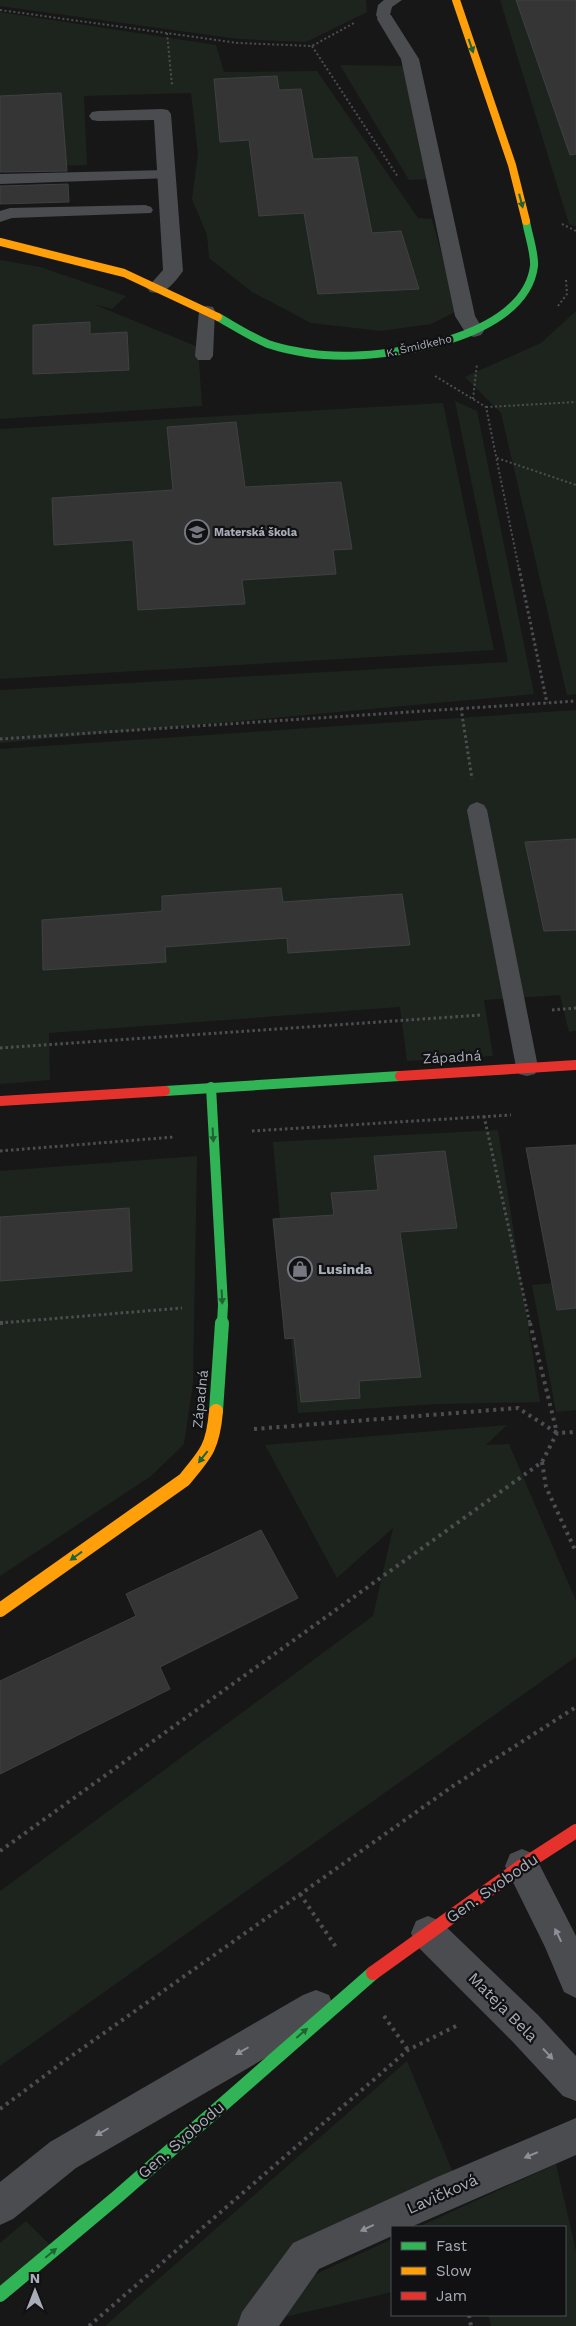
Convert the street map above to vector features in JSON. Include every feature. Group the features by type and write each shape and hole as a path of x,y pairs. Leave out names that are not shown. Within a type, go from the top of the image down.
{"street":[{"name":"K. Šmidkeho","path":"0,242 124,273 207,311 269,344 323,355 370,356 444,342 474,331 496,319 524,295 534,265 527,223 512,165 456,0"},
{"path":"384,17 410,59 465,316 474,331"},
{"path":"98,116 162,114 173,271 157,288"},
{"name":"Západná","path":"0,1101 211,1086 576,1065"},
{"name":"Západná","path":"0,1610 184,1480 208,1452 215,1425 223,1305 211,1086"},
{"name":"Gen. Svobodu","path":"0,2206 63,2155 360,1982 522,1866 576,1830"},
{"path":"522,1866 559,1937 576,1980"},
{"name":"Mateja Bela","path":"428,1933 576,2083"},
{"name":"Gen. Svobodu","path":"0,2295 117,2197 360,1982"},
{"name":"Lavičková","path":"256,2326 306,2256 448,2191 576,2136"}],"lane":[{"path":"384,17 385,6 395,0"},
{"path":"0,179 166,175"},
{"path":"0,217 10,213 145,210"},
{"path":"204,356 207,311"},
{"path":"477,810 527,1067"}],"path":[{"path":"0,10 238,43 312,46 366,17 384,17"},
{"path":"167,33 172,85"},
{"path":"312,46 405,187 438,186"},
{"path":"559,231 557,222 576,231"},
{"path":"557,307 566,294 566,277"},
{"path":"473,399 477,360"},
{"path":"441,371 432,374 486,407 576,402"},
{"path":"486,407 547,703"},
{"path":"496,458 576,485"},
{"path":"0,739 576,701"},
{"path":"461,708 469,758"},
{"path":"0,1048 576,1008"},
{"path":"0,1851 542,1462 557,1433 518,1276 484,1116"},
{"path":"0,1322 223,1305"},
{"path":"215,1425 253,1429 518,1408 557,1433 576,1432"},
{"path":"542,1462 546,1487 576,1552"},
{"path":"0,2109 70,2056 454,1786 576,1706"},
{"path":"90,2326 408,2050 500,2004"}],"shaded area":[{"path":"0,0 366,0 367,12 306,42 238,39 0,6"},
{"path":"500,0 576,0 576,227 569,224"},
{"path":"0,12 216,45 224,72 317,71 418,218 432,219 457,311 431,324 381,331 311,323 252,292 209,258 207,235 192,199 198,154 191,93 84,96 87,165 0,168"},
{"path":"340,65 407,66 428,179 409,180"},
{"path":"0,260 40,267 126,296 112,309 93,304 198,347 202,406 0,419"},
{"path":"576,311 576,694 567,695 501,413 465,377 541,343"},
{"path":"455,401 477,411 534,694 0,743 0,690 508,662"},
{"path":"443,403 494,650 0,679 0,429"},
{"path":"576,710 576,1031 569,1032 560,995 484,1000 493,1056 407,1061 400,1007 49,1033 50,1080 0,1084 0,749"},
{"path":"498,1130 540,1402 438,1404 298,1413 273,1142"},
{"path":"197,1156 193,1383 184,1444 151,1476 0,1576 0,1171"},
{"path":"576,1281 576,1410 556,1412 532,1285"},
{"path":"507,1425 486,1445 509,1444 576,1601 576,1657 0,2066 0,1891 373,1616 393,1528 337,1578 265,1445"},
{"path":"407,2061 454,2175 296,2251 240,2326 105,2326"},
{"path":"556,2164 576,2251 576,2326 491,2326 488,2316 566,2316 566,2226 420,2226"},
{"path":"26,2221 50,2245 0,2288 0,2243"},
{"path":"391,2239 391,2292 284,2317 314,2275"}],"building":[{"path":"516,0 576,0 576,154 570,155"},
{"path":"277,76 279,90 301,89 313,159 357,157 372,233 401,231 419,289 318,294 304,213 259,216 249,140 220,142 214,79"},
{"path":"61,93 67,171 0,172 0,96"},
{"path":"68,184 69,202 0,204 0,186"},
{"path":"90,322 90,334 127,332 129,370 33,374 33,325"},
{"path":"236,422 245,487 341,482 352,549 333,550 336,574 242,580 245,604 138,610 133,540 54,545 52,498 173,490 167,427"},
{"path":"576,839 576,930 544,931 525,842"},
{"path":"281,888 283,902 402,894 410,945 288,953 287,938 165,947 166,962 43,970 42,920 162,911 162,896"},
{"path":"576,1145 576,1308 557,1310 526,1148"},
{"path":"445,1151 457,1228 400,1232 421,1377 359,1381 360,1398 301,1402 294,1338 285,1339 273,1219 334,1215 331,1193 378,1190 374,1156"},
{"path":"129,1208 132,1271 0,1281 0,1217"},
{"path":"261,1530 298,1598 160,1667 170,1689 0,1774 0,1681 136,1616 126,1594"}],"traffic: fast":[{"path":"218,317 269,344 323,355 371,356 444,342 474,331 496,319 524,295 534,265 526,221"},
{"path":"165,1091 400,1076"},
{"path":"211,1087 223,1305 216,1411"},
{"path":"0,2295 117,2197 373,1973"}],"traffic: slow":[{"path":"456,0 512,165 526,221"},
{"path":"0,242 124,273 218,317"},
{"path":"0,1610 184,1480 208,1452 215,1425 216,1411"}],"traffic: jam":[{"path":"400,1076 576,1065"},
{"path":"0,1101 165,1091"},
{"path":"373,1973 522,1866 576,1831"}],"place":[{"name":"Materská škola","path":"197,532"},
{"name":"Lusinda","path":"300,1269"}]}
